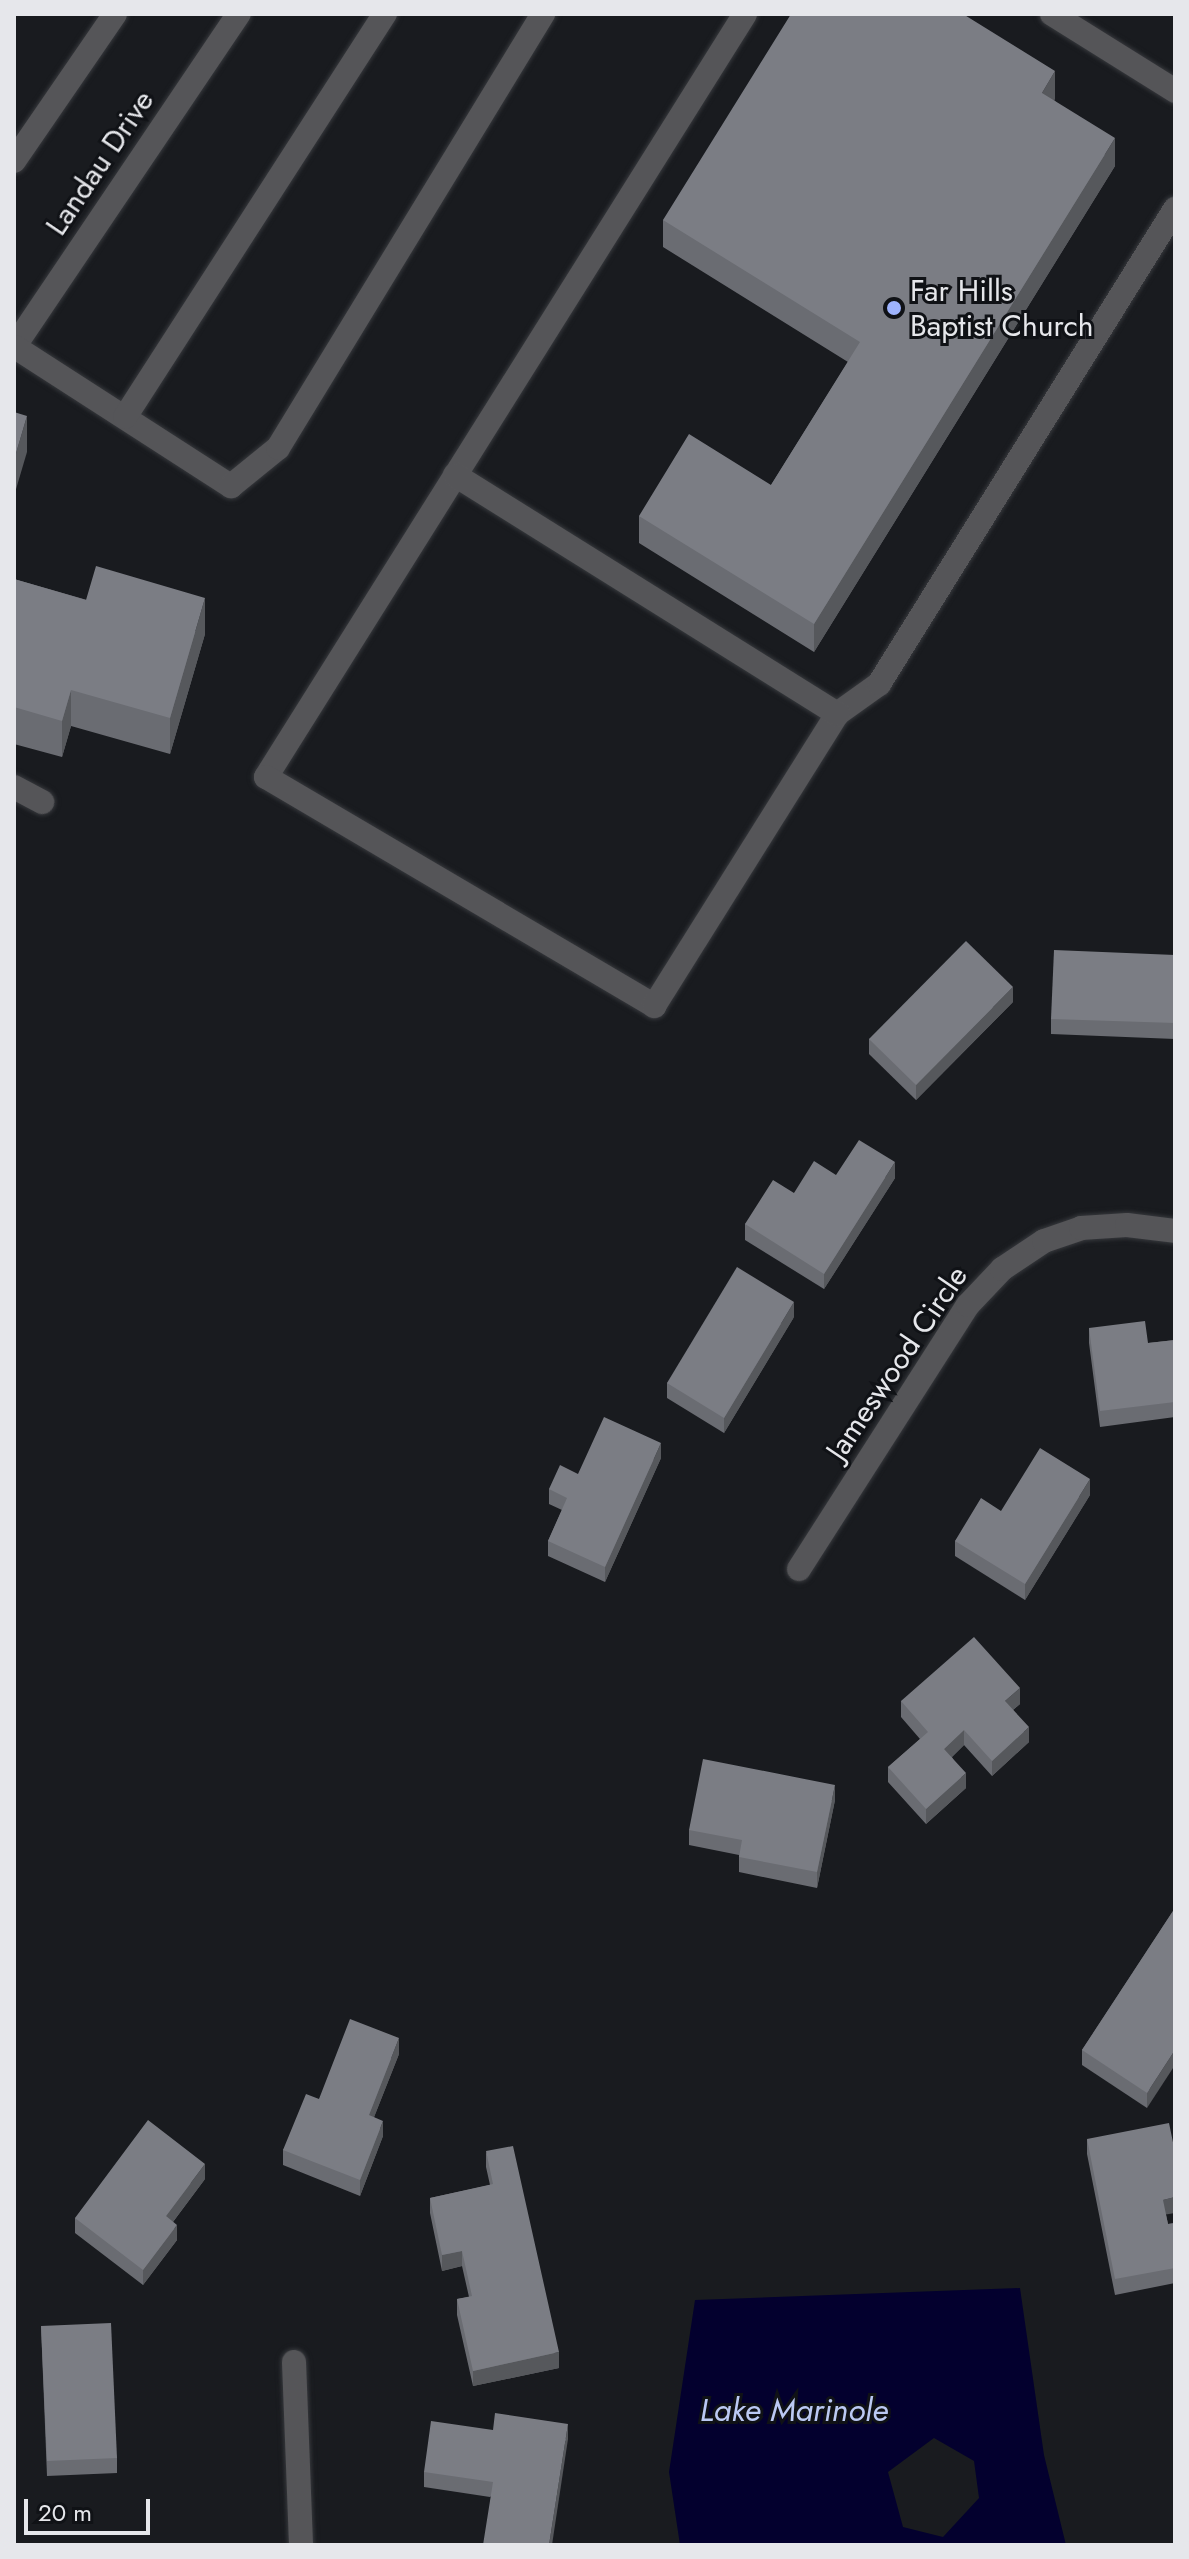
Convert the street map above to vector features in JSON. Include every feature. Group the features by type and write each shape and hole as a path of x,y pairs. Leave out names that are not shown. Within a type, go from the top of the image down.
{"street":[{"path":"14,161 115,14"},
{"name":"Landau Drive","path":"15,347 239,14"},
{"path":"125,417 385,14"},
{"path":"15,347 231,486 278,448 543,14"},
{"path":"745,14 266,777 654,1006 837,714 879,684 1175,209"},
{"path":"1052,14 1175,91"},
{"path":"455,475 837,714"},
{"path":"14,787 42,802"},
{"name":"Jameswood Circle","path":"799,1569 968,1305 1002,1269 1044,1241 1081,1228 1127,1225 1175,1231"},
{"path":"294,2362 301,2545"}],"water":[{"name":"Lake Marinole","path":"1020,2288 1044,2455 1066,2545 680,2545 669,2472 695,2300","holes":["934,2438 974,2461 979,2498 943,2537 903,2527 888,2472"]}],"building":[{"name":"Far Hills Baptist Church","path":"791,14 963,14 1055,71 1042,93 1115,138 814,624 639,516 689,434 771,485 860,342 663,220"},
{"path":"14,412 27,416 14,460"},
{"path":"96,566 205,598 170,718 71,690 62,721 14,707 14,579 86,600"},
{"path":"966,941 1013,987 916,1085 869,1039"},
{"path":"1054,950 1175,955 1175,1023 1051,1019"},
{"path":"859,1140 895,1162 824,1274 745,1224 773,1180 794,1193 814,1161 836,1175"},
{"path":"737,1267 794,1302 724,1418 667,1383"},
{"path":"1145,1321 1148,1343 1175,1340 1175,1402 1100,1411 1089,1328"},
{"path":"604,1417 661,1443 605,1567 548,1541 567,1498 549,1489 560,1465 578,1474"},
{"path":"1040,1448 1090,1479 1025,1584 955,1541 981,1498 1001,1511"},
{"path":"974,1637 1020,1688 1005,1701 1029,1727 992,1761 964,1730 944,1749 966,1773 926,1809 888,1767 928,1732 901,1701"},
{"path":"703,1759 835,1785 817,1872 739,1857 742,1840 689,1830"},
{"path":"1173,1911 1175,2050 1147,2093 1082,2050"},
{"path":"350,2019 399,2038 369,2115 383,2121 360,2180 283,2150 306,2094 319,2099"},
{"path":"148,2120 205,2164 166,2216 177,2225 143,2270 75,2218"},
{"path":"1169,2123 1175,2152 1175,2197 1163,2200 1168,2224 1175,2223 1175,2268 1115,2279 1087,2139"},
{"path":"513,2146 559,2352 473,2371 457,2299 472,2296 462,2251 442,2255 430,2198 493,2184 486,2151"},
{"path":"111,2323 117,2458 47,2461 41,2326"},
{"path":"495,2413 568,2424 549,2545 483,2545 493,2482 424,2472 431,2421 493,2430"}],"place":[{"name":"Far Hills Baptist Church","path":"894,308"}]}
